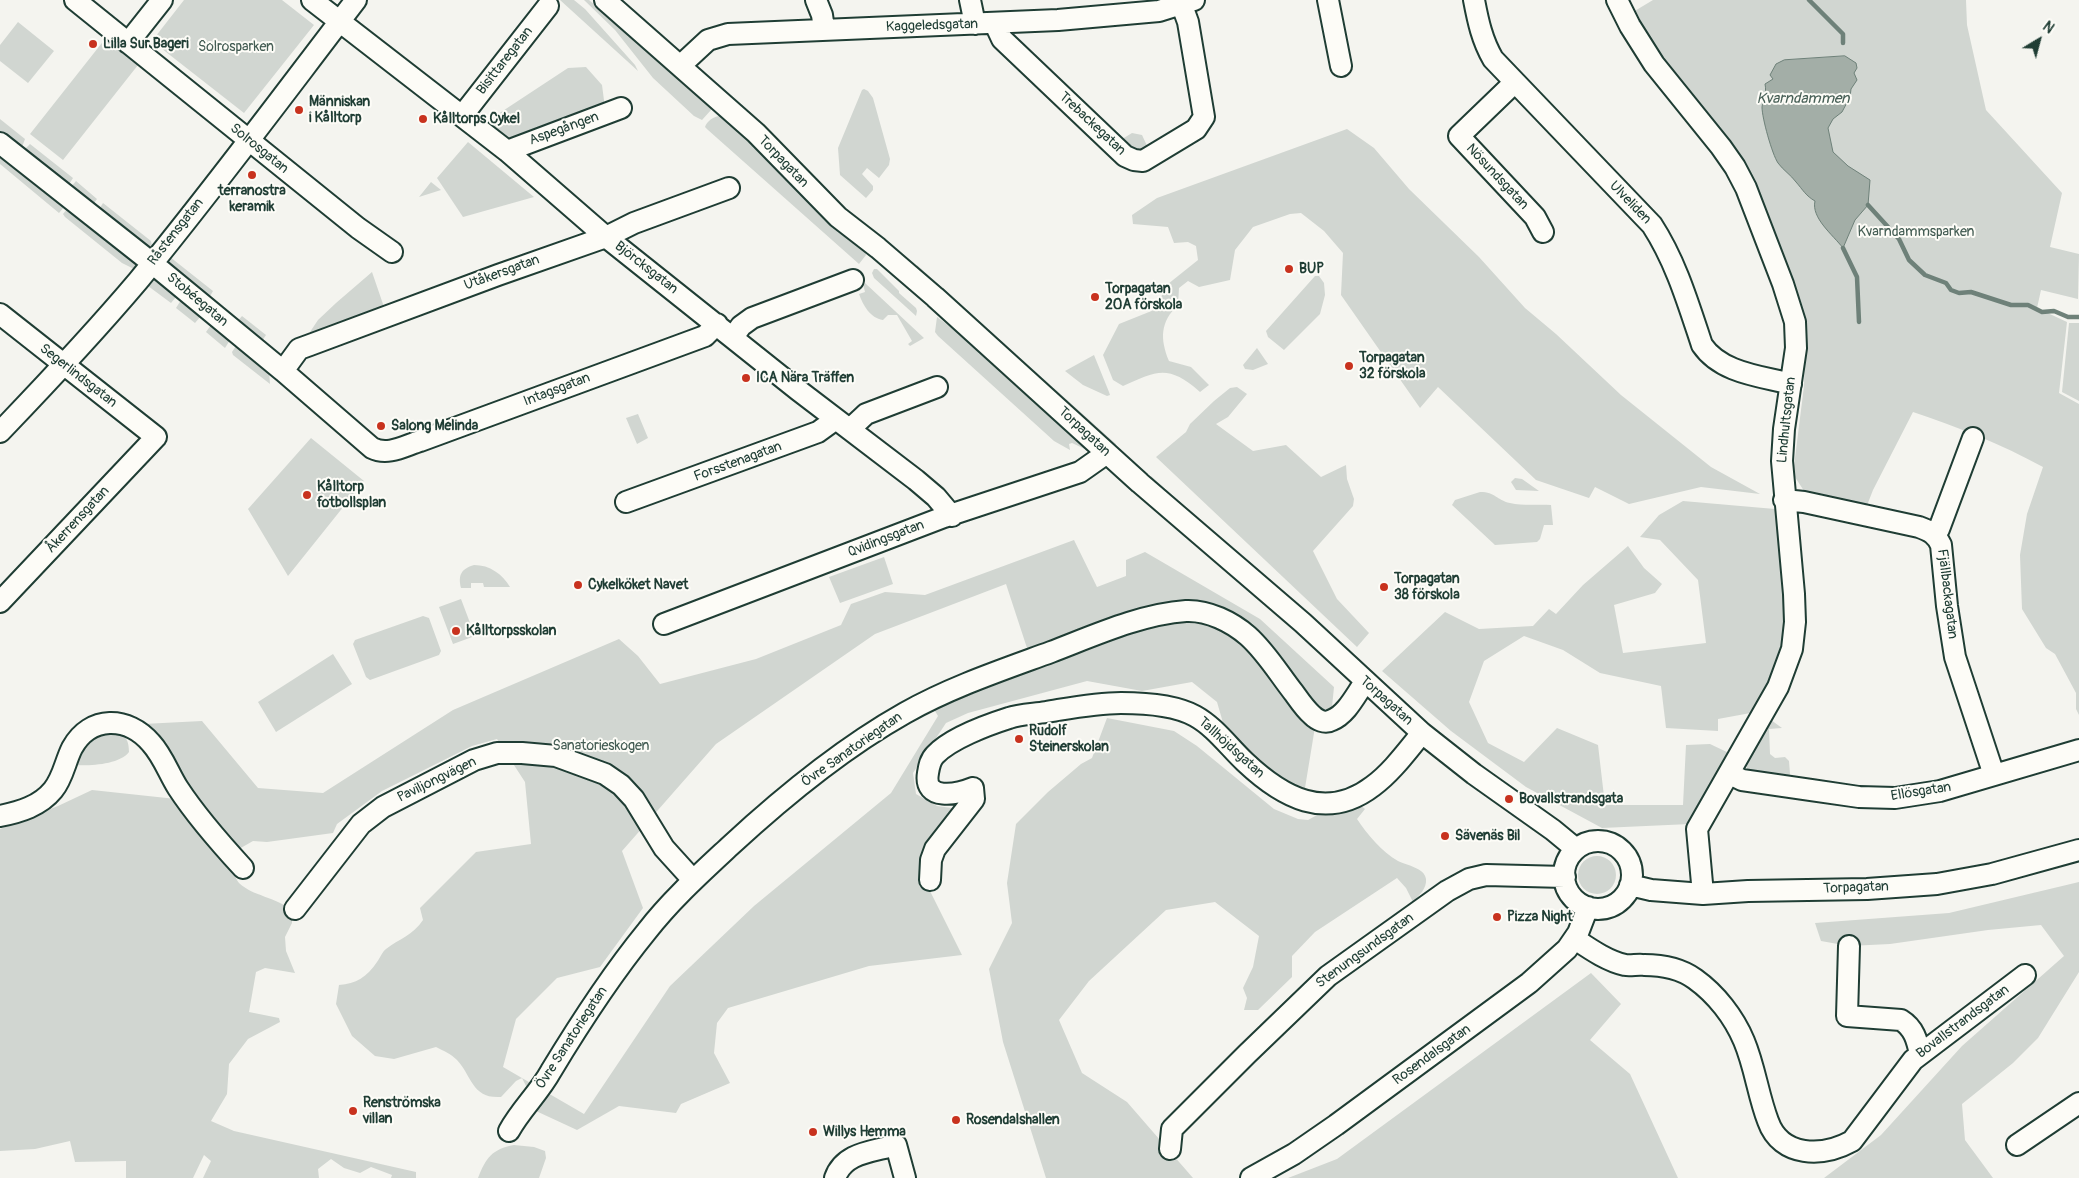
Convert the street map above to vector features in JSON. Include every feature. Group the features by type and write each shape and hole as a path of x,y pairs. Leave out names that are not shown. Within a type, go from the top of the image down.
{"street":[{"name":"Solrosgatan","path":"74,0 358,228 392,252"},
{"path":"128,43 162,0"},
{"name":"Björcksgatan","path":"312,0 506,151 606,237 936,497 952,516"},
{"path":"339,22 356,0"},
{"name":"Torpagatan","path":"605,0 756,134 838,217 878,248 935,297 1107,453 1303,623 1422,733 1576,849"},
{"path":"816,0 822,15 824,29"},
{"path":"970,0 975,24"},
{"path":"1328,0 1340,66"},
{"name":"Ulveliden","path":"1474,0 1480,30 1493,59 1652,225 1666,247 1675,267 1702,344 1708,354 1725,366 1791,384"},
{"name":"Lindhultsgatan","path":"1618,0 1630,26 1654,64 1722,147 1746,188 1793,313 1796,348 1782,461 1784,500 1794,594 1795,622 1792,648 1778,687 1697,829 1703,894"},
{"name":"Kaggeledsgatan","path":"680,66 708,40 728,34 995,24 1159,12 1185,2"},
{"name":"Trebackegatan","path":"995,24 1002,39 1124,156 1143,161 1196,130 1204,117 1185,2"},
{"name":"Bisittaregatan","path":"462,116 548,6"},
{"name":"Råstensgatan","path":"0,432 64,365 152,263 339,22"},
{"name":"Nösundsgatan","path":"1514,83 1459,136 1535,217 1543,232"},
{"name":"Aspegången","path":"506,151 621,108"},
{"name":"Stobéegatan","path":"0,143 152,263 283,371 372,448 384,452 393,450"},
{"name":"Utåkersgatan","path":"283,371 299,349 606,237 634,223 729,188"},
{"path":"734,337 741,326 752,318 853,280"},
{"name":"Segerlindsgatan","path":"0,314 156,437"},
{"name":"Intagsgatan","path":"393,450 705,336 717,324"},
{"name":"Forsstenagatan","path":"636,505 818,432 938,387"},
{"name":"Åkerrensgatan","path":"0,602 156,437"},
{"path":"1934,534 1939,529 1974,438"},
{"name":"Qvidingsgatan","path":"664,624 952,516 1080,472 1107,453"},
{"name":"Fjällbackagatan","path":"1784,500 1804,502 1920,527 1934,534 1941,545 1947,606 1955,657 1994,775"},
{"name":"Övre Sanatoriegatan","path":"509,1131 518,1114 550,1074 620,965 648,929 693,880 786,796 858,742 906,712 996,672 1159,614 1190,611 1212,615 1232,624 1248,636 1263,652 1310,714 1321,721 1331,722 1339,715 1365,682"},
{"name":"Tallhöjdsgatan","path":"930,880 931,860 935,849 974,799 975,793 974,788 949,795 936,792 928,782 927,776 931,761 953,742 1010,717 1099,704 1122,703 1153,705 1180,710 1195,716 1213,730 1262,778 1283,792 1306,803 1321,804 1348,799 1373,786 1392,769 1422,733"},
{"path":"0,816 16,813 35,805 48,794 61,778 73,746 86,732 98,726 114,722 125,724 151,742 177,786 213,836 244,868"},
{"name":"Ellösgatan","path":"1730,774 1742,780 1859,797 1895,798 1940,791 2079,750"},
{"name":"Paviljongvägen","path":"294,909 361,824 383,807 474,760 497,753 522,752 556,756 605,774 634,799 664,848 693,880"},
{"path":"1597,842 1610,844 1624,854 1630,866 1630,885 1625,895 1615,904 1603,908 1588,907 1578,902 1567,889 1564,878 1566,863 1576,849 1588,843 1597,842"},
{"name":"Torpagatan","path":"1630,885 1651,890 1703,894 1748,891 1867,889 1936,884 1992,874 2079,850"},
{"name":"Stenungsundsgatan","path":"1170,1149 1172,1129 1305,996 1328,976 1447,891 1469,879 1486,875 1564,878"},
{"name":"Rosendalsgatan","path":"1251,1178 1294,1154 1488,1015 1552,964 1575,939 1588,907"},
{"name":"Bovallstrandsgatan","path":"1575,939 1600,954 1627,965 1661,965 1681,971 1709,991 1729,1013 1743,1038 1751,1058 1768,1122 1776,1135 1805,1152 1820,1152 1838,1148 1852,1141 1913,1060 2024,975"},
{"path":"1849,946 1847,1016 1901,1020 1908,1024 1914,1033 1920,1054"},
{"path":"2017,1145 2079,1103"},
{"path":"835,1178 839,1168 848,1159 896,1145 903,1172"}],"green space":[{"name":"Solrosparken","path":"184,0 282,0 314,25 244,113 152,41"},
{"path":"560,0 574,0 585,9 635,65 638,71"},
{"path":"584,0 589,0 711,106 711,110 702,120 694,116 653,78 615,30"},
{"name":"Kvarndammsparken","path":"1653,0 1966,0 1967,25 1986,110 2062,193 2050,247 2079,254 2078,299 2041,290 2037,308 2067,322 2059,393 2079,404 2079,715 2076,709 2076,693 2055,654 2046,648 2022,609 2020,555 2027,514 2043,467 1979,436 1913,412 1873,490 1866,508 1806,494 1793,474 1804,386 1805,333 1791,280 1751,176 1675,77 1633,12"},
{"path":"18,22 54,51 28,83 0,61 0,45"},
{"path":"105,39 138,65 63,160 30,134"},
{"path":"586,67 602,85 605,108 505,141 485,127 489,120 568,68"},
{"path":"864,89 873,98 890,159 889,165 879,178 867,168 862,174 873,186 873,190 866,198 840,175 838,148"},
{"path":"720,116 764,152 800,194 865,252 866,255 859,264 705,127 711,119"},
{"path":"0,119 25,139 22,147 0,131"},
{"path":"1347,129 1374,148 1409,189 1479,257 1525,308 1556,334 1621,395 1711,467 1760,494 1701,487 1629,504 1595,487 1589,498 1536,480 1438,387 1420,408 1341,295 1343,253 1324,231 1301,213 1290,214 1253,227 1235,250 1230,280 1199,287 1188,281 1179,288 1178,305 1172,311 1163,331 1166,353 1169,361 1191,367 1209,385 1200,392 1179,377 1162,373 1145,377 1123,386 1113,380 1103,355 1119,324 1154,310 1168,284 1198,260 1196,246 1188,242 1174,243 1168,227 1133,224 1132,215 1157,198"},
{"path":"1132,133 1142,135 1149,150 1133,152 1119,141"},
{"path":"468,142 534,197 463,217 437,178"},
{"path":"30,144 73,178 68,186 24,150"},
{"path":"0,153 65,206 59,213 0,164"},
{"path":"76,181 97,199 92,206 70,188"},
{"path":"431,182 441,190 419,197"},
{"path":"103,203 151,241 152,246 149,251 98,211"},
{"path":"68,208 134,261 137,265 134,269 122,263 65,217 63,214"},
{"path":"170,257 213,291 209,298 166,266 166,260"},
{"path":"917,265 1116,444 1114,447 917,268"},
{"path":"874,269 877,269 916,308 916,316 874,278 872,273"},
{"path":"372,272 384,307 312,333 310,332 318,320"},
{"path":"1315,276 1319,276 1324,283 1325,295 1320,314 1284,350 1268,337 1266,331"},
{"path":"152,278 175,295 176,297 171,303 147,285"},
{"path":"865,283 924,338 910,346 908,344 912,341 897,315 888,315 883,320 874,317 865,307 859,294 865,292 863,284"},
{"path":"181,300 201,316 195,323 176,308"},
{"path":"242,316 266,335 260,344 236,323"},
{"path":"937,317 967,339 1086,446 1087,450 1072,443 1069,444 1070,450 1054,441 938,336 935,332"},
{"path":"2069,323 2079,323 2079,401 2062,392"},
{"path":"211,325 230,340 225,348 206,332"},
{"path":"236,346 269,371 270,384 233,355 232,352"},
{"path":"1257,348 1268,364 1253,370 1245,369 1243,365"},
{"path":"1094,355 1110,395 1107,396 1083,385 1065,371"},
{"path":"1237,387 1247,394 1228,417 1216,424 1253,451 1286,445 1321,477 1346,465 1347,479 1354,499 1353,506 1313,551 1337,599 1369,633 1357,647 1156,457 1186,432 1190,424 1214,401 1230,388"},
{"path":"638,414 648,438 637,444 626,418"},
{"name":"Kålltorp fotbollsplan","path":"311,438 364,481 288,576 248,509"},
{"path":"1151,476 1205,525 1205,527 1151,480"},
{"path":"1515,478 1522,479 1539,491 1516,490 1511,482"},
{"path":"1480,492 1489,493 1510,503 1551,505 1553,525 1544,525 1540,539 1537,542 1495,545 1452,505 1455,500"},
{"path":"1683,501 1775,509 1789,596 1778,669 1756,712 1718,719 1718,731 1666,728 1661,686 1600,673 1563,650 1524,636 1484,661 1469,702 1488,743 1524,762 1557,728 1598,745 1605,805 1683,805 1686,745 1710,744 1731,754 1690,824 1602,828 1526,787 1451,731 1382,671 1445,612 1479,629 1533,626 1549,609 1556,614 1583,585 1628,546 1644,568 1662,584 1655,593 1614,605 1623,653 1706,643 1698,580 1660,540 1640,537 1659,515"},
{"name":"Sanatorieskogen","path":"1074,540 1097,587 1126,576 1126,560 1145,552 1260,619 1334,687 1332,707 1315,727 1304,794 1263,768 1228,740 1217,702 1192,682 1142,691 1087,681 968,713 946,723 913,773 916,794 937,806 959,809 923,877 962,955 869,966 728,1008 717,1023 714,1053 730,1083 681,1104 676,1113 619,1106 577,1130 536,1111 534,1102 522,1078 516,1081 501,1097 491,1097 478,1090 457,1060 436,1047 394,1059 375,1056 352,1036 336,1004 339,985 351,983 365,976 385,950 415,929 423,920 420,908 476,852 531,844 525,782 497,739 472,746 382,791 337,824 333,833 267,842 253,841 239,849 230,865 236,879 245,888 279,902 292,911 292,923 285,937 286,951 295,973 265,968 256,972 249,1012 279,1018 280,1022 248,1039 229,1064 227,1094 211,1121 234,1131 416,1172 416,1178 391,1178 392,1175 371,1167 360,1173 344,1168 331,1159 318,1169 319,1178 203,1178 211,1161 204,1155 193,1178 126,1178 126,1161 75,1162 70,1141 35,1149 0,1151 0,829 92,790 176,799 143,724 202,721 258,788 323,793 453,710 619,639 638,656 660,684 756,659 841,625 851,604 885,592 925,595","holes":["1006,584 1027,648 924,693 938,716 891,793 754,906 670,986 584,1114 503,1067 516,1019 557,978 600,967 643,908 622,851 716,744 875,634"]},
{"path":"884,557 893,584 840,603 829,577"},
{"path":"480,565 495,571 510,587 484,587 483,583 471,583 471,588 461,588 461,573 466,568"},
{"path":"461,599 475,636 453,644 439,607"},
{"path":"423,616 429,618 441,651 439,655 370,680 366,677 353,644 355,640"},
{"path":"333,654 352,684 276,732 258,702"},
{"path":"1107,718 1174,731 1197,746 1274,809 1298,819 1308,820 1319,814 1360,805 1365,809 1357,819 1365,831 1386,853 1398,861 1415,867 1425,875 1426,879 1424,889 1413,902 1406,888 1397,878 1315,932 1292,956 1292,977 1258,1010 1244,1010 1247,998 1243,988 1253,967 1259,936 1215,902 1166,910 1089,981 1059,1020 1082,1073 1127,1102 1193,1178 1046,1178 1003,1042 989,969 1012,923 1007,883 1016,824 1048,792 1081,764 1092,758"},
{"path":"1771,720 1782,728 1769,729 1770,754 1775,758 1785,757 1789,761 1790,774 1788,779 1752,777 1745,764"},
{"path":"112,733 125,738 129,752 118,760 103,764 73,765 83,747 93,739"},
{"path":"1597,856 1604,857 1610,862 1615,868 1615,882 1610,888 1604,893 1597,894 1590,893 1584,888 1579,882 1578,875 1579,868 1584,862 1590,857"},
{"path":"2079,882 2079,972 2038,1038 2013,1063 1962,1104 1965,1140 1993,1178 1824,1178 1881,1135 1962,1046 2064,956 2041,925 1988,930 1890,944 1849,946 1821,941 1815,923 1949,913"},
{"path":"1591,973 1621,1004 1590,1040 1630,1074 1678,1178 1288,1178 1337,1159"},
{"path":"514,1145 534,1147 545,1151 546,1158 539,1178 478,1178 487,1160 495,1152"}],"water":[{"name":"Kvarndammen","path":"1845,56 1856,63 1857,68 1854,73 1857,80 1851,89 1850,97 1842,112 1833,119 1828,128 1833,152 1848,166 1870,180 1868,205 1855,220 1843,248 1819,220 1816,214 1815,201 1807,195 1778,163 1768,136 1762,107 1765,84 1773,79 1770,75 1776,64 1784,60"}],"waterway":[{"path":"1809,0 1843,34 1843,43"},
{"path":"1868,205 1899,239 1909,260 1925,275 1946,283 1951,290 1959,293 1971,292 2011,305 2028,305 2042,312 2054,311 2068,317 2079,317"},
{"path":"1843,248 1857,277 1859,322"}],"place":[{"name":"Lilla Sur Bageri","path":"93,44"},
{"name":"Människan i Kålltorp","path":"299,110"},
{"name":"Kålltorps Cykel","path":"423,119"},
{"name":"terranostra keramik","path":"252,175"},
{"name":"BUP","path":"1289,269"},
{"name":"Torpagatan 20A förskola","path":"1095,297"},
{"name":"Torpagatan 32 förskola","path":"1349,366"},
{"name":"ICA Nära Träffen","path":"746,378"},
{"name":"Salong Melinda","path":"381,426"},
{"name":"Kålltorp fotbollsplan","path":"307,495"},
{"name":"Cykelköket Navet","path":"578,585"},
{"name":"Torpagatan 38 förskola","path":"1384,587"},
{"name":"Kålltorpsskolan","path":"456,631"},
{"name":"Rudolf Steinerskolan","path":"1019,739"},
{"name":"Bovallstrandsgata","path":"1509,799"},
{"name":"Sävenäs Bil","path":"1445,836"},
{"name":"Pizza Night","path":"1497,917"},
{"name":"Renströmska villan","path":"353,1111"},
{"name":"Rosendalshallen","path":"956,1120"},
{"name":"Willys Hemma","path":"813,1132"}]}
